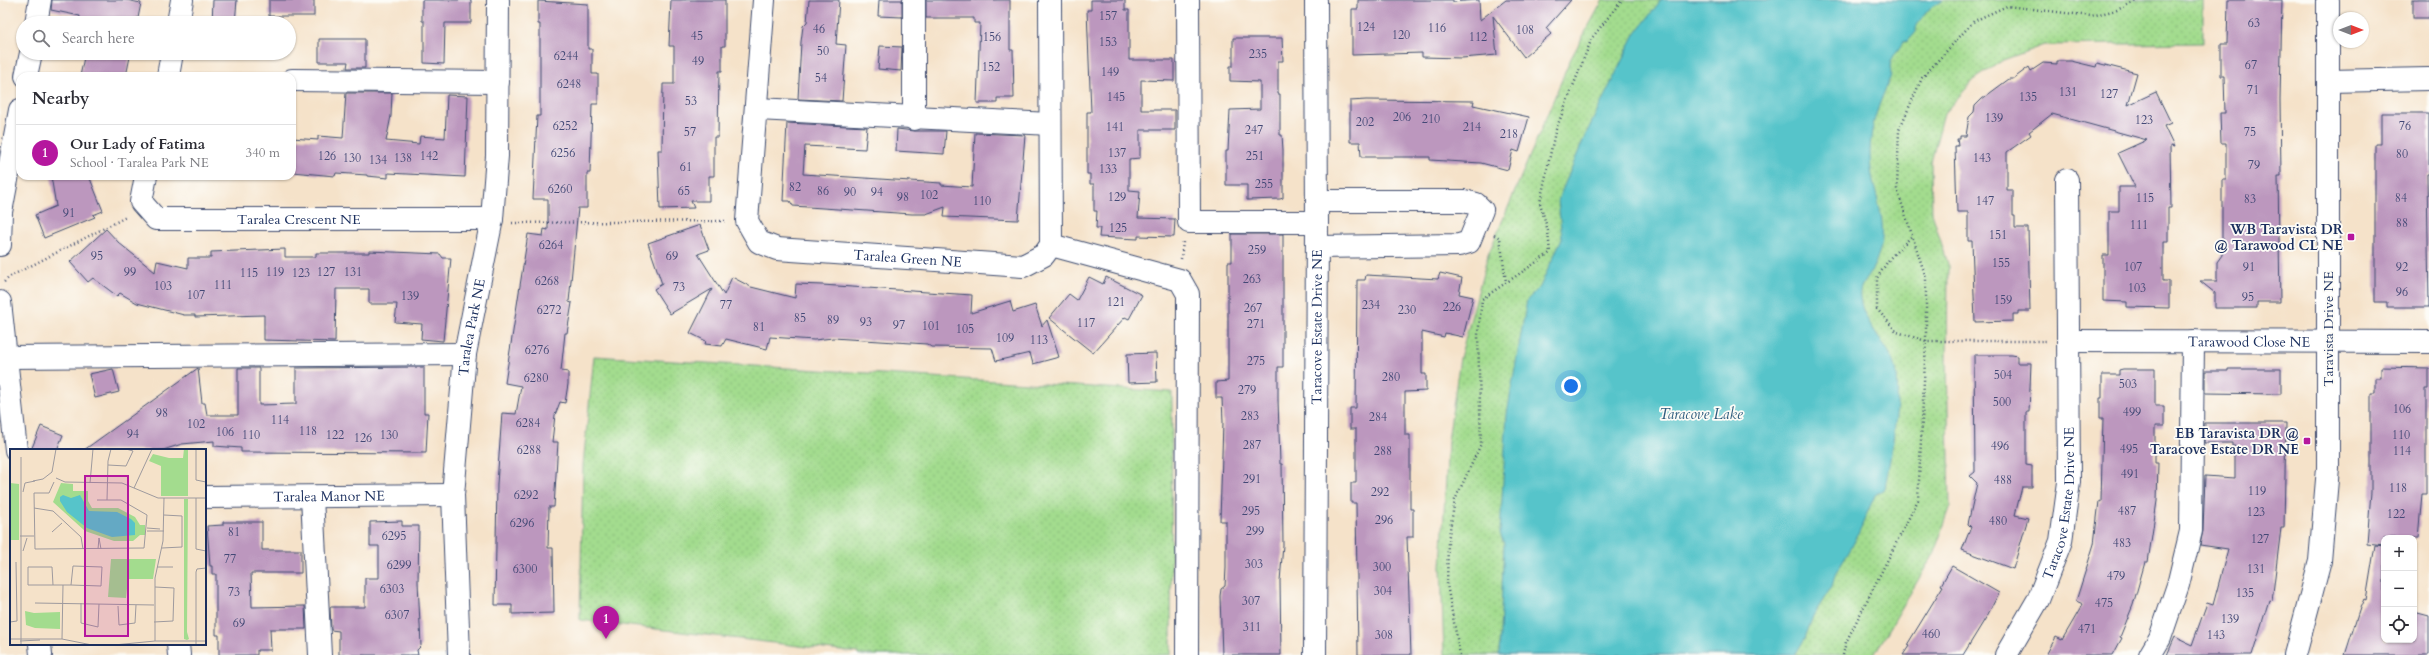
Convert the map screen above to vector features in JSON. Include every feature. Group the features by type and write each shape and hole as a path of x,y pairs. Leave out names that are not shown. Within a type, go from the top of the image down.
{"street":[{"path":"37,16 40,0"},
{"path":"179,16 182,0"},
{"name":"Taralea Park NE","path":"459,655 453,495 465,354 492,219 497,156 498,0"},
{"path":"747,221 757,109 764,0"},
{"path":"914,0 914,119"},
{"path":"1050,0 1051,245 1180,280 1188,294 1187,655"},
{"path":"1188,0 1189,222 1317,222"},
{"name":"Taracove Estate Drive NE","path":"1315,655 1317,247 1316,0"},
{"name":"Taravista Drive NE","path":"2295,655 2320,561 2328,468 2328,0"},
{"path":"27,72 29,60"},
{"path":"169,72 171,60"},
{"path":"2328,81 2429,79"},
{"path":"296,80 498,82"},
{"path":"757,109 914,119 1050,124"},
{"path":"0,245 1,212 16,131"},
{"path":"141,202 145,180"},
{"name":"Taracove Estate Drive NE","path":"2006,655 2038,600 2061,541 2069,482 2067,180"},
{"path":"1317,201 1464,201 1476,204 1482,210 1469,242 1459,245 1317,247"},
{"name":"Taralea Crescent NE","path":"141,202 156,219 492,219"},
{"name":"Taralea Green NE","path":"747,221 759,242 777,250 1024,266 1044,255 1051,245"},
{"path":"0,302 16,449"},
{"name":"Tarawood Close NE","path":"2068,341 2429,342"},
{"path":"2150,655 2160,638 2178,585 2191,531 2193,341"},
{"path":"5,357 465,354"},
{"name":"Taralea Manor NE","path":"206,497 453,495"},
{"path":"312,497 320,655"},
{"path":"40,645 41,655"},
{"path":"178,645 179,655"}],"path":[{"path":"1460,655 1446,585 1448,541 1455,500 1481,444 1478,335 1482,299 1506,282 1528,270 1550,253 1548,230 1540,203 1555,132 1592,38 1622,0"},
{"path":"1843,655 1846,642 1918,500 1926,341 1926,278 1911,237 1897,189 1899,130 1922,78 1974,21 2007,6 2091,16 2117,10 2138,0"},
{"path":"0,286 11,276 124,218 141,202"},
{"path":"492,219 506,223 747,221"},
{"path":"1180,280 1183,236 1189,222"},
{"path":"1475,227 1500,238 1506,282"},
{"path":"1911,237 1890,258 1877,278 1877,309 1897,332 1926,341 2068,341"}],"green space":[{"name":"Taracove Lake","path":"1603,0 2203,0 2203,43 2044,45 2003,60 1974,80 1944,113 1931,162 1932,213 1948,264 1947,360 1950,508 1934,553 1874,655 1444,655 1441,567 1448,441 1460,358 1488,255 1571,58"},
{"path":"594,356 1172,392 1171,655 858,655 858,653 580,620 583,465"}],"water":[{"name":"Taracove Lake","path":"1661,0 1943,0 1930,8 1916,25 1916,32 1908,41 1903,42 1893,56 1890,66 1891,76 1877,112 1870,145 1872,179 1881,214 1883,231 1881,247 1873,268 1861,287 1860,298 1869,323 1894,362 1897,373 1898,388 1895,424 1885,488 1875,495 1855,541 1836,572 1832,586 1813,616 1805,638 1795,655 1499,655 1504,544 1500,533 1507,414 1527,300 1540,287 1562,238 1558,200 1585,136 1634,36"}],"building":[{"path":"52,0 126,0 141,3 138,16 80,16 51,10"},
{"path":"213,0 237,0 236,16 212,16"},
{"path":"269,0 314,0 314,16 269,16"},
{"path":"422,0 471,0 471,23 445,23 444,64 424,63 424,21 422,21"},
{"path":"671,0 725,0 725,46 722,46 722,71 719,71 718,137 714,137 714,176 709,176 709,201 691,201 694,208 660,209 658,150 662,150 663,84 674,84 674,46 669,46"},
{"path":"809,0 839,0 836,44 846,45 842,101 798,99 801,42 803,26 807,22"},
{"path":"879,0 902,0 902,17 878,16"},
{"path":"926,0 1010,0 1010,50 1013,50 1014,98 997,98 997,103 977,103 980,23 974,23 974,18 926,18"},
{"path":"1091,0 1125,0 1125,10 1129,10 1129,60 1174,60 1174,81 1141,80 1141,110 1175,110 1175,130 1140,130 1140,158 1129,159 1129,190 1140,191 1138,218 1175,219 1174,237 1138,236 1138,239 1099,237 1100,228 1096,228 1097,211 1094,211 1094,184 1090,184 1090,174 1087,174 1087,112 1091,112 1087,10 1091,10"},
{"path":"1358,0 1453,0 1453,2 1479,0 1480,20 1506,0 1571,0 1546,28 1551,34 1524,57 1493,16 1497,55 1462,58 1422,57 1422,53 1352,55 1352,9 1358,9"},
{"path":"2228,0 2282,0 2280,100 2281,176 2278,176 2280,302 2257,302 2257,308 2215,308 2215,293 2200,281 2217,281 2217,262 2222,255 2222,180 2226,180 2226,143 2221,143 2220,113 2225,113 2224,76 2221,76 2221,44 2227,44"},
{"path":"2413,0 2429,0 2429,18 2413,18"},
{"path":"538,1 588,4 588,49 592,49 592,74 598,74 598,104 592,104 590,173 587,173 587,208 578,208 569,302 572,303 567,333 565,333 561,371 568,372 568,384 565,403 560,402 555,415 552,442 558,442 554,507 549,507 548,548 553,548 554,613 512,614 512,605 495,605 497,484 502,413 516,414 521,386 505,383 528,234 543,236 544,229 548,230 548,199 533,199 537,116 540,116 540,24 538,24"},
{"path":"1233,38 1282,38 1283,61 1278,61 1280,135 1282,135 1283,150 1283,198 1280,199 1247,200 1247,185 1226,185 1226,151 1228,151 1230,110 1260,109 1260,82 1230,81 1230,66 1233,66"},
{"path":"319,39 365,39 365,68 347,68 348,62 319,62"},
{"path":"880,46 902,47 901,71 878,69"},
{"path":"83,60 129,60 127,72 81,72"},
{"path":"2057,61 2071,61 2096,67 2097,63 2137,73 2128,105 2156,92 2171,123 2164,126 2174,147 2170,146 2171,208 2168,208 2168,242 2163,242 2163,281 2169,281 2169,308 2127,307 2127,302 2103,301 2103,255 2109,255 2109,211 2119,211 2119,187 2135,187 2118,153 2147,140 2052,114 2029,132 2031,135 2007,152 2007,190 2013,190 2013,216 2015,216 2015,228 2028,228 2030,311 2018,311 2018,314 2013,314 2013,321 1975,322 1972,241 1968,241 1968,212 1957,212 1955,146 1958,146 1957,139 1960,139 1960,136 1966,136 1969,117 1974,112 1975,106 1982,99 2009,79 2013,79 2029,67 2031,71 2043,63 2057,64"},
{"path":"346,93 392,93 391,116 386,141 419,144 420,136 445,138 447,95 468,96 465,177 388,173 388,178 336,173 335,176 296,172 296,138 318,140 318,136 343,138"},
{"path":"1350,101 1474,101 1473,105 1529,117 1519,152 1513,150 1508,170 1481,163 1430,160 1430,157 1361,157 1360,142 1350,142"},
{"path":"2381,113 2429,113 2429,174 2427,174 2429,307 2387,307 2387,302 2375,302 2375,144 2381,144"},
{"path":"787,123 867,127 865,149 805,146 803,174 941,183 941,185 972,187 975,133 1025,135 1018,220 944,217 945,207 926,214 912,214 793,206 790,201 783,201"},
{"path":"897,129 914,131 946,131 944,154 896,151"},
{"path":"52,180 91,180 103,211 93,215 95,217 44,238 35,215 56,206"},
{"path":"700,225 709,250 698,254 724,295 732,277 751,287 795,298 796,284 972,295 971,313 1010,301 1013,312 1035,305 1042,326 1047,320 1059,357 1033,364 1030,353 996,361 992,348 931,347 927,344 833,338 814,340 770,337 767,349 726,339 722,346 705,344 706,341 690,333 712,289 670,314 654,289 662,284 648,243"},
{"path":"106,229 119,243 155,272 157,261 188,268 188,258 211,258 211,252 285,249 285,257 316,257 316,253 369,253 369,251 440,254 443,258 451,258 443,341 421,339 422,324 395,322 397,304 369,304 369,289 336,289 335,342 264,340 264,315 195,317 195,315 184,315 137,303 120,293 117,296 93,278 88,282 70,262"},
{"path":"1232,234 1283,234 1283,367 1278,367 1280,464 1282,464 1283,545 1280,581 1281,655 1222,655 1220,596 1221,589 1225,586 1226,521 1220,521 1223,422 1222,398 1216,398 1216,382 1228,381 1228,262 1232,262"},
{"path":"1440,273 1462,278 1459,294 1473,297 1463,337 1445,333 1444,337 1422,332 1422,374 1426,374 1426,391 1405,392 1405,435 1410,435 1410,509 1413,509 1413,537 1407,537 1411,655 1358,655 1356,503 1351,503 1351,483 1356,483 1356,429 1350,429 1350,408 1356,408 1357,280 1365,280 1366,275 1438,279"},
{"path":"1089,277 1103,284 1106,277 1142,295 1129,319 1125,317 1093,353 1049,318 1069,294 1077,300"},
{"path":"1156,353 1157,382 1128,383 1127,354"},
{"path":"1974,355 2012,355 2017,356 2017,363 2031,363 2029,412 2026,412 2026,465 2032,466 2032,487 2022,487 2015,515 2028,518 2013,569 1962,550 1971,527 1968,524 1977,483 1970,476 1975,472"},
{"path":"424,367 424,413 428,413 426,453 241,452 241,448 214,446 214,441 182,444 166,449 85,449 198,368 202,403 205,403 207,415 238,415 238,368 259,368 259,405 296,404 296,368"},
{"path":"2381,367 2429,368 2429,389 2426,389 2426,494 2422,494 2418,538 2417,535 2381,535 2381,545 2367,543 2371,492 2371,393 2375,393 2375,378 2381,378"},
{"path":"113,369 119,392 95,398 89,374"},
{"path":"2155,369 2155,406 2164,406 2164,426 2155,426 2155,463 2158,463 2157,501 2148,562 2145,562 2133,605 2120,637 2122,638 2113,655 2046,655 2056,637 2062,640 2083,604 2076,601 2094,544 2099,501 2101,502 2103,418 2100,418 2100,398 2102,398 2102,375 2119,375 2119,370"},
{"path":"2228,369 2281,369 2281,394 2205,393 2205,371 2228,371"},
{"path":"2205,423 2286,423 2284,528 2281,528 2272,601 2269,600 2252,655 2167,655 2175,637 2192,645 2207,603 2213,605 2228,549 2200,545 2203,531 2205,476 2235,478 2235,446 2232,446 2232,443 2204,443"},
{"path":"41,426 63,435 57,449 31,449"},
{"path":"402,521 402,526 419,526 418,582 421,646 417,650 418,655 339,655 339,631 331,630 330,607 365,607 365,578 379,578 379,546 370,546 370,522"},
{"path":"223,522 262,522 262,550 301,550 301,573 251,573 252,607 305,606 306,629 270,629 271,650 257,650 257,655 219,655 219,635 216,635 216,574 212,574 212,566 210,566 207,526 223,525"},
{"path":"2375,545 2381,546 2381,643 2417,643 2417,613 2429,616 2429,655 2345,655 2360,608 2364,599 2366,600"},
{"path":"1952,566 1999,593 1987,616 1963,655 1903,655 1909,646 1907,645 1943,586 1941,585"}],"place":[{"name":"WB Taravista DR @ Tarawood CL NE","path":"2351,237"},
{"name":"EB Taravista DR @ Taracove Estate DR NE","path":"2307,441"},
{"name":"Our Lady of Fatima","path":"606,639"}]}
